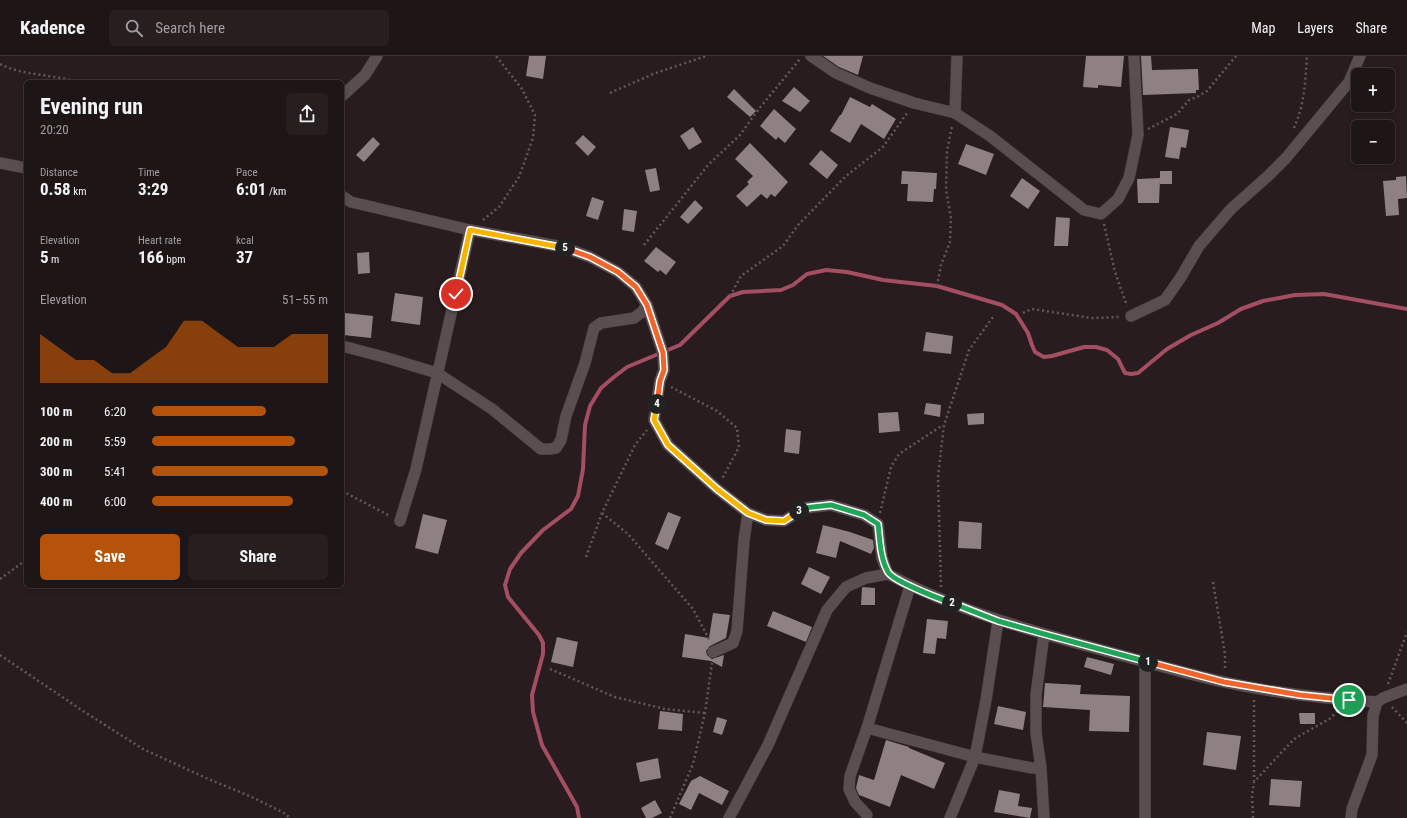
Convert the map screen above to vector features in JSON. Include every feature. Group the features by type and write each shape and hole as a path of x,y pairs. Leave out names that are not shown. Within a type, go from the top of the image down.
{"street":[{"path":"344,94 365,75 376,56"},
{"path":"810,56 836,73 870,88 914,103 954,113 990,136 1084,210 1102,214 1118,199 1129,178 1138,135 1134,56"},
{"path":"954,113 958,56"},
{"path":"1131,316 1164,300 1181,277 1199,246 1231,209 1286,158 1348,82 1360,56"},
{"path":"0,162 24,168"},
{"path":"344,197 351,202 470,230 563,247 590,257 618,272 636,287 647,305 663,353 664,370 660,381 654,420 668,445 717,489 748,513 766,520 784,521 804,508 831,505 864,515 878,524 882,558 888,574"},
{"path":"400,521 416,469 470,230"},
{"path":"344,347 437,373 492,409 540,449 550,449 556,448 561,440 566,416 585,363 594,328 601,323 634,318 642,312 647,305"},
{"path":"713,652 733,643 737,630 744,540 748,513"},
{"path":"729,818 768,745 827,610 846,587 866,578 888,574 910,586 998,621 1224,682 1300,695 1349,700 1380,700 1407,688"},
{"path":"867,815 855,802 849,790 850,776 867,728 910,586"},
{"path":"950,818 975,757 986,700 998,621"},
{"path":"1044,634 1036,695 1036,733 1041,768 1044,818"},
{"path":"1145,818 1146,661"},
{"path":"1351,818 1352,809 1372,755 1373,716 1380,700"},
{"path":"867,728 975,757 1032,768 1041,768"}],"path":[{"path":"470,230 500,207 519,177 534,138 535,115 522,89 496,56"},
{"path":"610,93 653,74 706,56"},
{"path":"644,245 709,164 740,135 758,110 803,56"},
{"path":"1138,135 1178,114 1189,100 1207,91 1236,56"},
{"path":"1294,129 1301,112 1307,56"},
{"path":"0,64 28,73 71,80"},
{"path":"730,296 741,276 783,246 798,225 841,182 883,147 914,103"},
{"path":"938,286 941,265 950,242 951,218 946,190 947,151 954,113"},
{"path":"1023,313 1032,309 1092,318 1131,316 1115,272 1102,214"},
{"path":"941,599 938,476 944,425 969,350 993,317"},
{"path":"660,381 717,410 737,428 739,447 717,489"},
{"path":"586,557 602,513 635,444 654,420"},
{"path":"878,524 891,467 899,454 944,425"},
{"path":"344,492 400,521"},
{"path":"602,513 628,534 693,609 708,635 713,652 705,713 693,764 670,818"},
{"path":"0,579 24,561"},
{"path":"1213,582 1225,654 1224,682"},
{"path":"1407,632 1380,700 1407,723"},
{"path":"0,655 83,711 143,749 206,778 252,796 284,813 290,818"},
{"path":"550,669 615,696 665,709 705,713"},
{"path":"1253,818 1254,687"},
{"path":"1254,782 1294,739 1331,718 1349,700"}],"building":[{"path":"529,56 546,56 543,79 526,76"},
{"path":"823,56 863,56 858,75 839,67"},
{"path":"1086,56 1124,56 1121,87 1098,85 1098,88 1083,87"},
{"path":"1141,56 1151,56 1152,70 1198,69 1199,90 1196,90 1196,93 1143,95"},
{"path":"794,87 810,101 800,112 782,101"},
{"path":"734,89 756,111 750,117 727,97"},
{"path":"850,97 870,107 872,104 896,119 884,139 861,124 850,143 830,131 841,115"},
{"path":"774,109 796,129 785,143 778,137 776,140 760,126"},
{"path":"693,127 702,142 689,150 680,136"},
{"path":"1170,127 1189,130 1186,148 1181,147 1179,159 1165,157"},
{"path":"583,135 596,147 588,156 575,143"},
{"path":"373,137 380,144 364,162 356,155"},
{"path":"750,143 788,182 775,197 771,194 767,199 761,194 747,207 736,196 749,184 747,182 753,176 735,159"},
{"path":"966,144 994,154 986,175 958,164"},
{"path":"821,150 838,165 827,179 809,164"},
{"path":"656,168 660,190 650,192 645,170"},
{"path":"902,171 937,173 933,202 907,201 908,184 901,184"},
{"path":"1160,171 1172,171 1172,184 1160,184 1160,180 1159,203 1138,203 1137,179 1160,178"},
{"path":"1406,176 1407,198 1398,199 1399,215 1386,216 1383,181 1396,180 1396,177"},
{"path":"1022,178 1040,191 1028,209 1010,196"},
{"path":"592,197 604,201 598,220 586,216"},
{"path":"695,200 703,208 688,224 680,217"},
{"path":"624,209 637,211 634,232 622,230"},
{"path":"1056,217 1070,218 1068,246 1054,246"},
{"path":"656,247 676,262 666,275 660,270 658,272 644,261"},
{"path":"369,252 370,273 358,274 357,253"},
{"path":"395,293 423,297 420,325 391,321"},
{"path":"345,313 373,316 371,338 344,335"},
{"path":"926,332 953,336 951,354 923,351"},
{"path":"926,403 941,405 940,417 924,414"},
{"path":"898,412 900,431 879,433 878,413"},
{"path":"984,413 984,424 968,425 967,414"},
{"path":"786,429 801,431 799,454 784,452"},
{"path":"668,512 681,517 668,550 655,544"},
{"path":"423,514 447,520 438,554 415,548"},
{"path":"959,521 982,523 981,549 958,548"},
{"path":"823,525 873,540 874,548 871,554 840,541 836,558 816,553"},
{"path":"809,567 830,577 821,594 801,584"},
{"path":"863,587 875,588 875,605 861,605"},
{"path":"773,611 812,627 806,642 767,626"},
{"path":"713,613 730,615 726,638 710,646 706,651 707,655 712,659 724,655 722,667 711,661 682,657 685,634 709,638"},
{"path":"927,619 948,621 946,639 937,638 935,654 923,653"},
{"path":"557,637 578,642 573,667 551,662"},
{"path":"1087,657 1114,664 1111,675 1084,667"},
{"path":"1045,683 1081,685 1080,694 1130,696 1129,732 1089,731 1090,710 1043,707"},
{"path":"998,706 1026,712 1023,730 994,724"},
{"path":"660,711 683,714 682,731 658,729"},
{"path":"1299,713 1315,713 1315,724 1300,724"},
{"path":"717,717 727,720 722,735 713,732"},
{"path":"1207,732 1241,736 1236,770 1203,765"},
{"path":"886,740 909,747 945,763 934,789 901,775 890,807 859,795 856,788 859,775 874,780"},
{"path":"658,758 661,778 640,782 636,763"},
{"path":"700,776 729,791 722,805 699,793 691,810 679,804 691,781"},
{"path":"1271,779 1302,781 1300,807 1269,805"},
{"path":"999,790 1020,794 1018,806 1032,808 1030,818 994,812"},
{"path":"655,800 662,813 652,818 646,818 641,808"}],"waterway":[{"path":"579,818 577,807 542,745 533,712 532,695 543,654 543,643 539,635 508,597 505,585 510,569 521,553 543,530 571,509 578,496 583,469 585,425 590,406 601,388 627,367 680,345 730,296 743,292 781,290 793,285 807,274 826,270 847,272 883,280 937,286 1002,305 1016,314 1028,333 1035,352 1044,357 1084,347 1096,347 1107,350 1118,359 1125,373 1131,374 1138,373 1167,349 1191,335 1218,323 1241,309 1263,301 1295,295 1324,294 1407,309"}],"route":[{"path":"456,294 470,230 563,247 590,257 618,272 636,287 647,305 663,353 664,370 660,381 654,420 668,445 717,489 748,513 766,520 784,521 804,508 831,505 864,515 878,524 882,558 888,574 910,586 998,621 1224,682 1300,695 1349,700"}]}
